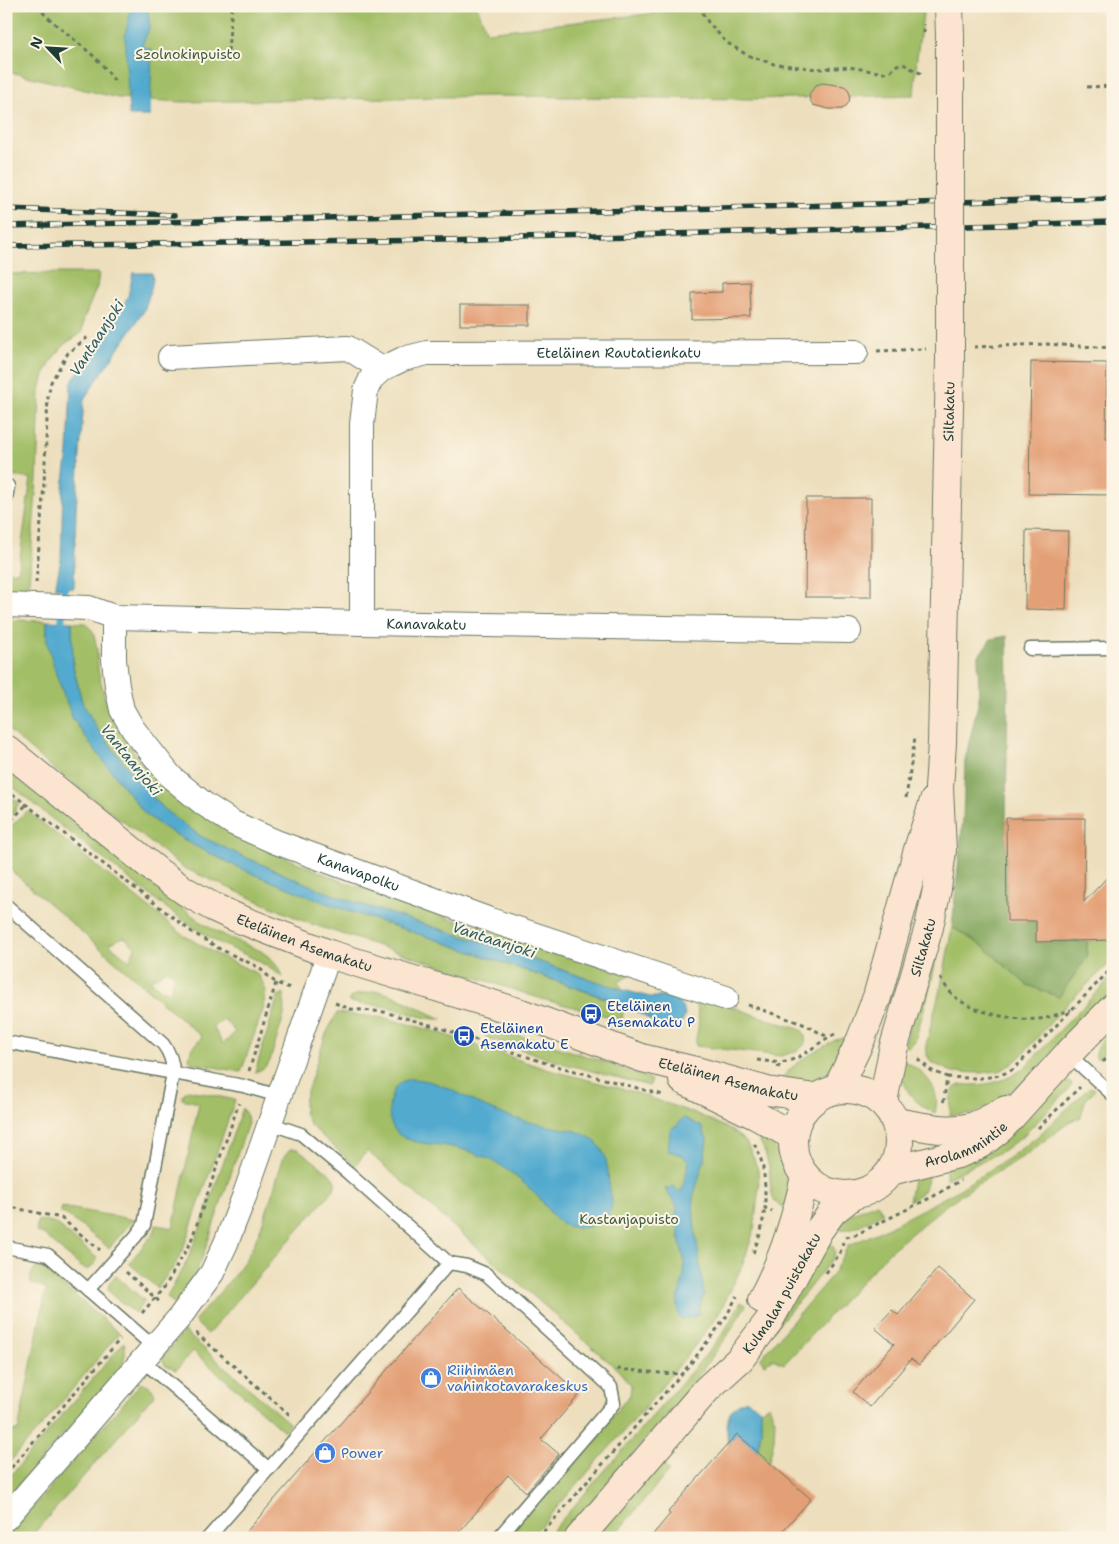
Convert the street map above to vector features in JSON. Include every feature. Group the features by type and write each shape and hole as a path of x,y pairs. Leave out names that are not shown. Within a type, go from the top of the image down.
{"street":[{"name":"Siltakatu","path":"889,1112 893,1050 929,928 942,850 939,788 942,743 951,351 950,6"},
{"path":"170,357 348,348 382,369"},
{"name":"Eteläinen Rautatienkatu","path":"362,623 362,424 366,390 371,380 382,369 403,359 427,353 856,352"},
{"name":"Kanavakatu","path":"6,605 90,608 114,617 849,631"},
{"name":"Kanavapolku","path":"114,617 116,686 122,710 133,729 171,778 204,804 233,823 276,842 493,921 726,998"},
{"name":"Eteläinen Asemakatu","path":"6,749 158,872 185,891 237,918 329,954 521,1013 642,1058 767,1091 826,1094"},
{"name":"Siltakatu","path":"826,1094 861,1039 877,997 919,846 939,788"},
{"path":"6,1518 179,1318 212,1273 240,1206 329,954"},
{"name":"Arolammintie","path":"891,1171 971,1149 982,1143 1001,1128 1068,1054 1113,1008"},
{"name":"Eteläinen Asemakatu","path":"642,1058 793,1136"},
{"path":"853,1089 869,1093 889,1112 899,1138 898,1155 891,1171 881,1182 868,1190 853,1195 840,1195 827,1192 815,1186 805,1176 793,1151 793,1136 796,1122 804,1109 826,1094 853,1089"},
{"name":"Arolammintie","path":"889,1112 941,1129 958,1129 973,1126 987,1120 1027,1098"},
{"name":"Kulmalan puistokatu","path":"707,1390 730,1348 753,1315 770,1284 795,1220 805,1176"},
{"name":"Kulmalan puistokatu","path":"578,1538 707,1390 740,1359 769,1321 819,1230 833,1211 853,1195"}],"lane":[{"path":"6,486 8,486 6,499"},
{"path":"1030,649 1113,648"},
{"path":"6,905 162,1044 169,1052 173,1063 173,1074 144,1225 88,1290"},
{"path":"6,1042 244,1086 278,1096"},
{"path":"1068,1054 1113,1095"},
{"path":"269,1123 301,1134 449,1263 467,1266 486,1274 611,1387 614,1404 498,1538"},
{"path":"6,1247 48,1255 130,1327 148,1354 269,1469"},
{"path":"208,1538 449,1263"}],"path":[{"path":"37,6 50,21 100,63 117,84"},
{"path":"228,51 232,6"},
{"path":"698,6 708,22 726,42 747,55 774,64 817,69 849,67 884,73 891,71 897,65 903,64 924,75"},
{"path":"1087,87 1113,86"},
{"path":"38,606 48,397 51,382 68,353 90,336"},
{"path":"856,352 951,351 1046,344 1113,348"},
{"path":"906,802 910,784 915,735"},
{"path":"6,789 192,932 220,949 258,967 276,983 350,1009 384,1012 437,1027 548,1064 664,1096"},
{"path":"6,826 26,805"},
{"path":"947,1077 981,1078 1001,1076 1014,1069 1113,967"},
{"path":"938,975 954,996 964,1004 989,1014 1014,1018 1044,1018 1072,1010"},
{"path":"6,1474 166,1285 191,1241 244,1086 276,983"},
{"path":"726,998 803,1024 828,1038"},
{"path":"767,1091 780,1063 790,1062 800,1057 841,1031"},
{"path":"751,1259 760,1232 765,1208 766,1189 762,1163 757,1148 752,1141"},
{"path":"765,1208 795,1220"},
{"path":"538,1538 682,1374 722,1323 738,1294"},
{"path":"596,1372 617,1369 682,1374"}],"green space":[{"name":"Szolnokinpuisto","path":"6,6 477,6 487,32 710,7 924,8 914,95 752,99 493,96 183,102 118,98 6,71"},
{"path":"99,273 97,287 84,318 82,333 66,343 54,357 44,375 40,390 37,479 29,583 28,588 6,590 6,571 18,572 31,478 6,476 6,274"},
{"path":"6,621 47,621 47,641 73,719 145,814 163,827 195,846 244,870 339,908 624,1005 622,1020 542,999 308,923 184,868 45,762 6,728"},
{"path":"72,622 85,623 93,631 97,649 98,670 105,698 115,723 155,778 191,808 278,854 339,880 451,919 630,975 619,982 622,990 501,948 359,904 321,890 202,837 167,812 140,783 97,729 82,702 73,666"},
{"path":"1007,636 1007,920 1036,921 1036,942 1087,941 1087,957 1059,997 1027,985 984,947 952,927 963,819 965,760 979,700 978,657 991,639"},
{"path":"6,770 202,923 219,933 261,951 277,966 283,977 257,960 215,941 173,913 6,781"},
{"path":"6,793 19,803 12,816 6,822"},
{"path":"27,811 185,936 216,954 256,973 266,991 263,1010 241,1072 192,1063 189,1058 191,1050 202,1037 6,866 6,831","holes":["124,937 135,947 130,961 109,944","168,970 175,975 171,990 163,991 150,980","224,1019 235,1032 223,1044 213,1027"]},
{"path":"952,927 984,947 1027,985 1087,957 1087,941 1113,940 1113,960 1068,1003 1012,1064 999,1071 981,1073 952,1072 931,1062 927,1055 926,1045 944,973"},
{"path":"937,942 938,947 932,980 915,1041 909,1047 904,1046"},
{"path":"1113,975 1113,990 1030,1076 990,1106 973,1114 950,1115 951,1095 956,1087 992,1083 1005,1079 1023,1069"},
{"path":"378,991 390,994 442,1019 427,1018 381,1006 354,1003 350,1002 349,999 355,995"},
{"path":"284,993 284,1015 270,1061 263,1069 255,1072 278,996"},
{"path":"691,996 714,1000 802,1030 805,1036 804,1045 797,1051 781,1056 696,1046 699,1016"},
{"name":"Kastanjapuisto","path":"337,1013 386,1018 434,1031 546,1069 631,1091 699,1115 734,1132 746,1142 758,1170 759,1186 754,1230 743,1264 721,1310 653,1398 530,1538 506,1538 630,1395 631,1385 617,1369 367,1151 355,1166 310,1125 304,1112 304,1101 326,1034"},
{"path":"1113,1028 1113,1043 1099,1058 1096,1058 1099,1045"},
{"path":"486,1034 521,1036 599,1060 652,1080 649,1086 565,1064 485,1037"},
{"path":"843,1038 850,1040 836,1064 824,1075 810,1081 779,1084 796,1064 835,1040"},
{"path":"901,1059 928,1079 936,1099 935,1113 919,1103 909,1092 903,1078"},
{"path":"1068,1082 1072,1083 1071,1087 1024,1135 1004,1150 946,1179 946,1168 1018,1127 1058,1087"},
{"path":"1090,1087 1095,1089 1085,1101 1081,1117 1071,1121 1024,1156 946,1205 890,1251 784,1364 772,1359 765,1364 761,1358 833,1274 848,1246 955,1192 1010,1157 1038,1136"},
{"path":"188,1090 235,1100 182,1252 173,1268 157,1288 129,1263 154,1233 156,1225 173,1228 199,1103 182,1099 184,1093"},
{"path":"242,1108 247,1116 248,1123 203,1256 191,1281 175,1305 167,1297 187,1261 203,1221"},
{"path":"756,1130 766,1134 781,1161 790,1192 789,1209 774,1201 771,1191 769,1166 763,1147 756,1135"},
{"path":"290,1149 298,1149 329,1173 336,1182 334,1189 208,1334 194,1321 233,1277 252,1248 266,1214 284,1156"},
{"path":"929,1170 924,1189 919,1195 909,1201 914,1174"},
{"path":"877,1203 883,1213 852,1228 831,1228 850,1214"},
{"path":"62,1207 133,1220 109,1248 67,1215 60,1213"},
{"path":"38,1220 55,1223 98,1259 90,1269 81,1267 43,1234 36,1232"},
{"path":"822,1241 833,1246 835,1252 833,1258 771,1333"},
{"path":"36,1268 44,1269 119,1333 6,1466 6,1430 18,1431 46,1289 31,1284 31,1275"},
{"path":"116,1276 145,1301 135,1313 114,1297 108,1289 109,1284"},
{"path":"741,1302 746,1305 728,1335 685,1394 560,1538 546,1538 704,1357 724,1332"},
{"path":"184,1331 290,1424 284,1431 193,1351 176,1370 165,1365 162,1358"},
{"path":"124,1342 124,1359 117,1373 6,1500 6,1481"},
{"path":"141,1383 150,1386 155,1394 30,1538 6,1538"},
{"path":"769,1405 775,1420 774,1440 769,1461 757,1452 761,1432 761,1410"},
{"path":"663,1464 669,1471 612,1538 594,1538 655,1467"}],"water":[{"path":"130,6 147,6 150,26 142,46 152,50 150,116 129,116 125,34"},
{"path":"133,273 152,273 153,280 150,293 144,311 84,399 76,510 74,588 55,588 61,560 63,487 68,453 71,384 117,319 128,296"},
{"path":"47,621 72,622 73,666 82,702 97,729 140,783 167,812 202,837 321,890 359,904 501,948 627,991 650,997 669,997 676,1000 682,1006 685,1014 683,1021 671,1031 665,1030 629,1006 339,908 298,892 244,870 195,846 163,827 145,814 73,719 56,674 47,641"},
{"path":"410,1079 422,1080 455,1091 506,1115 576,1131 593,1140 602,1151 607,1165 612,1202 609,1213 599,1223 585,1227 570,1227 558,1221 541,1200 508,1170 487,1158 462,1149 411,1141 399,1134 391,1124 389,1112 391,1098 400,1083"},
{"path":"684,1118 701,1126 707,1139 704,1161 693,1198 694,1221 704,1295 699,1307 699,1313 694,1317 681,1319 678,1316 677,1302 684,1276 684,1257 678,1228 675,1223 677,1206 665,1189 674,1186 678,1192 682,1190 689,1162 682,1155 668,1151 670,1131"},
{"path":"747,1400 761,1410 761,1432 757,1452 737,1434 728,1444 728,1417 734,1407"}],"building":[{"path":"822,83 844,86 848,89 850,95 846,106 842,109 829,109 813,105 809,94 816,85"},
{"path":"750,282 751,318 692,319 692,293 722,292 722,283"},
{"path":"460,305 530,305 530,325 460,325"},
{"path":"1031,362 1107,363 1106,438 1113,438 1113,495 1029,494"},
{"path":"806,498 871,498 871,597 805,597"},
{"path":"1026,530 1068,531 1066,610 1025,609"},
{"path":"1006,818 1085,818 1084,902 1113,871 1113,940 1036,942 1036,921 1007,921"},
{"path":"938,1268 974,1299 919,1365 911,1359 870,1407 853,1392 894,1344 875,1328 892,1310 898,1315"},
{"path":"458,1288 580,1394 541,1439 559,1454 526,1492 508,1475 454,1538 241,1538"},
{"path":"737,1434 811,1499 776,1538 650,1538 670,1514 668,1512"}],"waterway":[{"name":"Vantaanjoki","path":"61,631 65,579"}],"railway":[{"path":"6,226 1113,198"},
{"path":"6,209 175,215"},
{"path":"6,246 444,240 1113,222"}],"place":[{"name":"Eteläinen Asemakatu P","path":"591,1014"},
{"name":"Eteläinen Asemakatu E","path":"464,1036"},
{"name":"Riihimäen vahinkotavarakeskus","path":"431,1378"},
{"name":"Power","path":"325,1453"}]}
